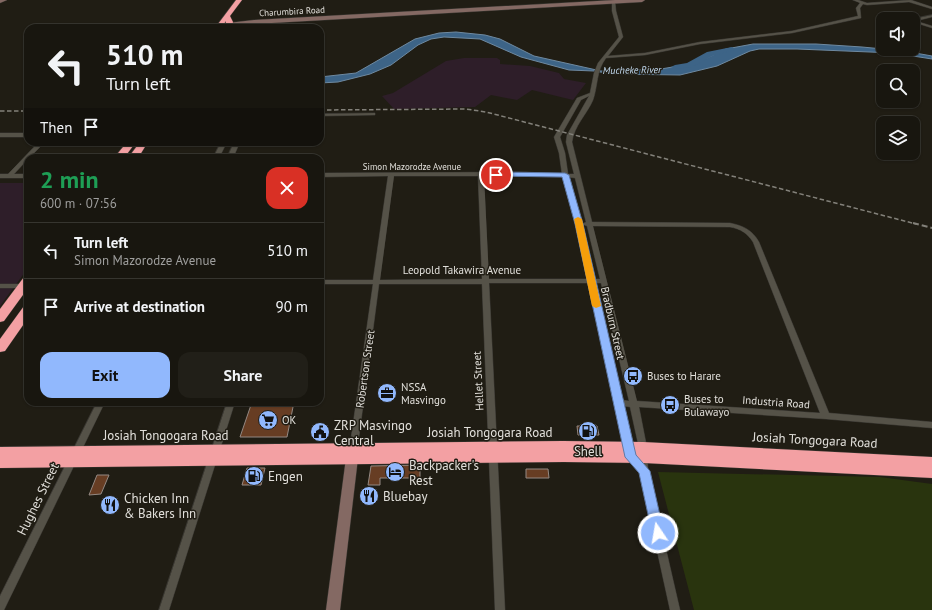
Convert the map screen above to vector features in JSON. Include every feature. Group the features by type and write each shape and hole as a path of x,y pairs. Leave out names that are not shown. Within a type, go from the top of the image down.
{"highway":[{"path":"220,24 222,20 228,23 239,0"},
{"path":"122,154 129,146"},
{"path":"0,318 24,288"},
{"path":"2,342 24,315"},
{"name":"Josiah Tongogara Road","path":"0,462 73,457 493,452 932,463"},
{"name":"Josiah Tongogara Road","path":"0,453 73,457"},
{"name":"Josiah Tongogara Road","path":"638,456 932,472"}],"street":[{"path":"0,1 4,0"},
{"name":"Charumbira Road","path":"228,23 642,0"},
{"path":"855,0 862,3 877,4 907,0 932,8"},
{"path":"605,57 621,37 613,1"},
{"path":"605,57 649,54 700,43 792,32 860,17 861,15 858,8 862,3"},
{"path":"920,19 932,16"},
{"path":"920,23 932,27"},
{"name":"Bradburn Street","path":"605,57 597,71 591,99 570,135 568,142 634,404 638,456"},
{"name":"Bradburn Street","path":"593,93 579,99 557,136 562,153 565,175 579,224 590,281 619,403 638,456 675,610"},
{"path":"324,115 373,114"},
{"path":"0,135 24,135"},
{"path":"30,154 38,146"},
{"path":"9,176 24,161"},
{"name":"Simon Mazorodze Avenue","path":"324,175 577,176"},
{"name":"Robertson Street","path":"333,610 353,454 378,282 391,175"},
{"name":"Hellet Street","path":"481,175 500,610"},
{"path":"0,176 24,176"},
{"path":"579,224 730,225 740,226 751,233 756,242 826,416"},
{"name":"Leopold Takawira Avenue","path":"324,282 604,280"},
{"path":"0,286 24,284"},
{"name":"Industria Road","path":"619,403 826,416 932,425"},
{"name":"Hughes Street","path":"0,608 99,406"},
{"path":"164,610 229,406"}],"shaded area":[{"path":"464,58 497,58 500,60 500,64 530,66 559,73 564,79 586,83 573,100 532,90 517,100 491,95 475,107 394,109 382,96 393,93 446,61"},
{"path":"0,183 24,183 24,273 0,306"}],"green space":[{"path":"658,472 880,477 932,484 932,610 694,610"}],"water":[{"path":"456,32 485,35 500,39 534,56 601,71 661,69 684,65 698,62 726,49 753,44 816,44 862,47 876,48 876,52 759,49 750,51 717,66 680,75 613,74 594,71 569,70 521,57 480,39 444,37 431,39 418,45 391,65 370,74 338,82 324,83 324,77 356,73 415,39 439,33"},
{"path":"920,54 932,56 932,59 913,56 920,56"}],"building":[{"name":"OK","path":"251,406 293,406 287,437 240,437"},
{"name":"Shell","path":"577,426 597,426 599,435 578,435"},
{"name":"Backpacker's Rest","path":"420,465 420,478 380,478 380,485 368,485 371,466"},
{"name":"Engen","path":"247,468 265,468 261,485 242,485"},
{"path":"526,469 548,469 549,478 526,478"},
{"path":"97,475 109,475 101,494 89,495"}],"waterway":[{"name":"Mucheke River","path":"675,67 689,65 710,54 732,49"}],"railway":[{"path":"324,110 466,109 486,112 916,224"},
{"path":"0,111 24,111"},
{"path":"913,223 932,228"}],"slow traffic":[{"path":"578,219 596,306"}],"place":[{"name":"Buses to Harare","path":"633,376"},
{"name":"NSSA Masvingo","path":"387,393"},
{"name":"Buses to Bulawayo","path":"670,405"},
{"name":"OK","path":"268,420"},
{"name":"Shell","path":"588,431"},
{"name":"ZRP Masvingo Central","path":"320,432"},
{"name":"Backpacker's Rest","path":"395,472"},
{"name":"Engen","path":"254,476"},
{"name":"Bluebay","path":"369,496"},
{"name":"Chicken Inn & Bakers Inn","path":"110,505"}],"route":[{"path":"496,175 565,175 579,224 590,281 631,457 644,471 658,533"}]}
